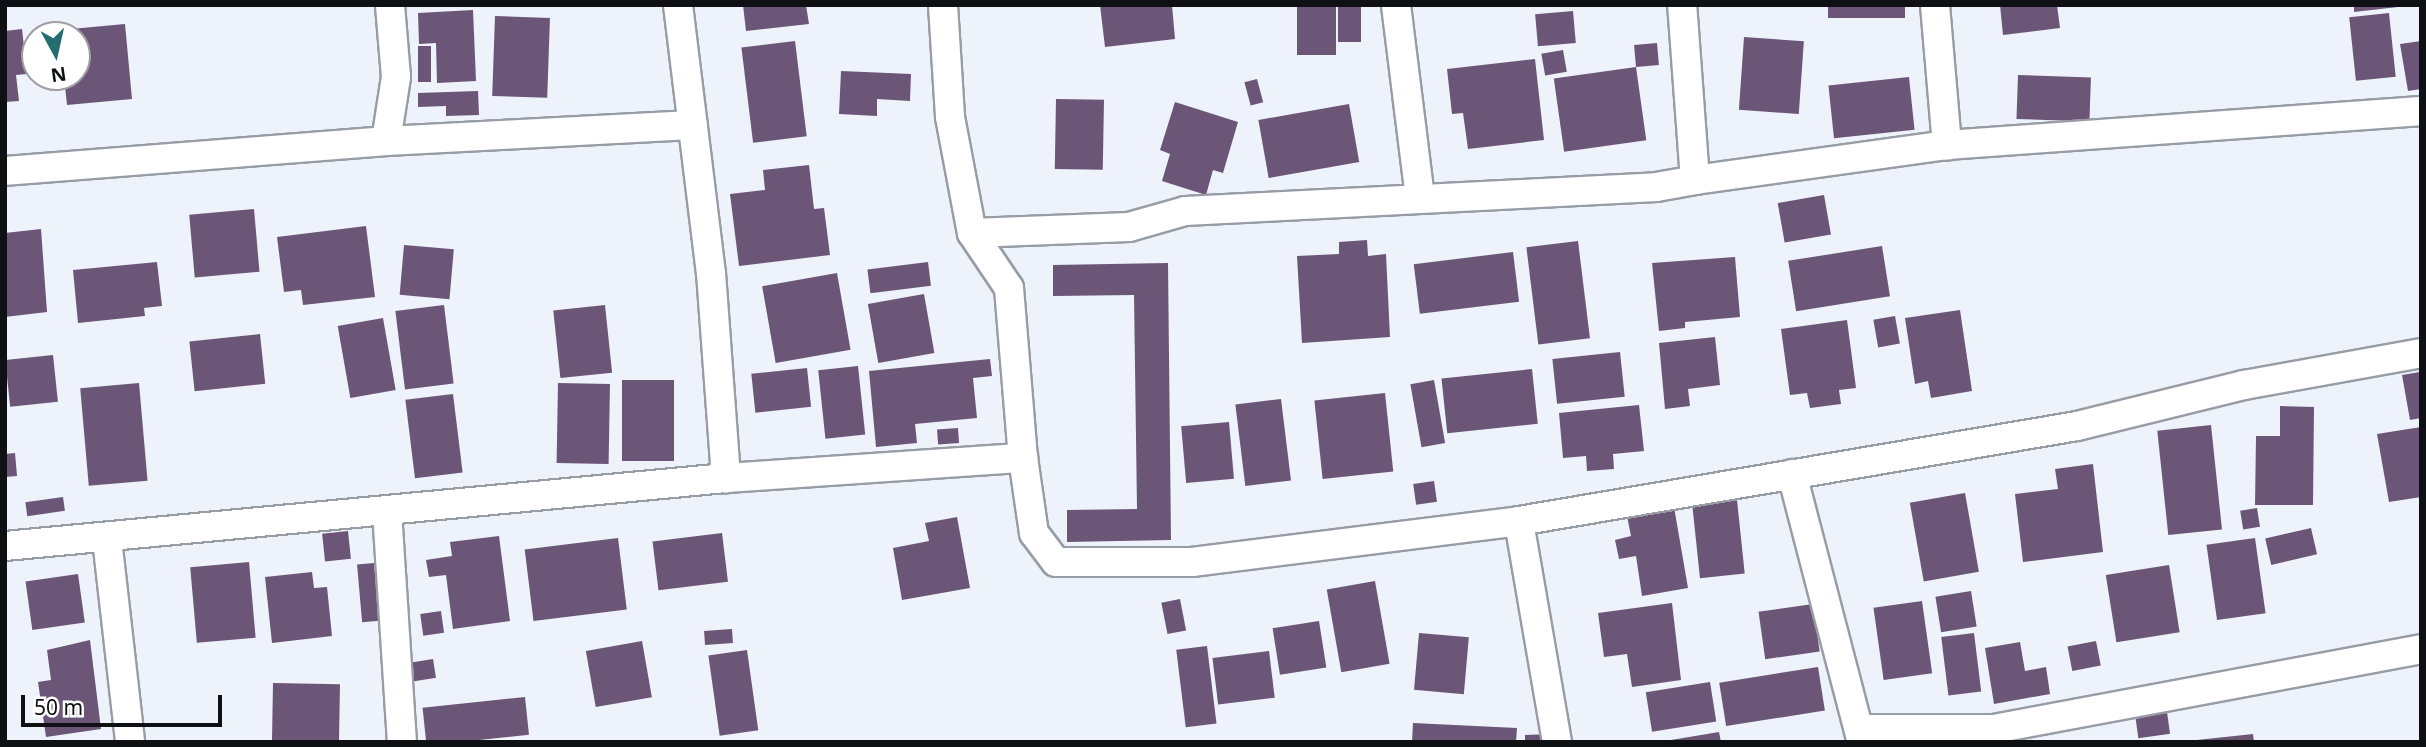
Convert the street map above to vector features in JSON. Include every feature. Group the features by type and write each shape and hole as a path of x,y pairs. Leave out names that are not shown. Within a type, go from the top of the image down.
{"street":[{"path":"386,141 396,77 390,5"},
{"path":"678,5 711,273 726,478"},
{"path":"943,5 950,117 972,233 1009,288 1023,458 1034,533 1056,562 1192,562 1519,521 2077,426 2244,385 2421,353"},
{"path":"1396,5 1420,197"},
{"path":"1682,5 1695,180"},
{"path":"1936,5 1947,145"},
{"path":"972,233 1129,227 1185,211 1656,187 1947,145 2421,111"},
{"path":"5,171 386,141 693,125"},
{"path":"5,546 107,539 726,478 1023,458"},
{"path":"1791,474 1861,735 1994,729 2421,649"},
{"path":"387,511 402,742"},
{"path":"1519,521 1557,742"},
{"path":"107,539 130,742"}],"building":[{"path":"743,5 806,5 809,24 746,31"},
{"path":"1100,5 1172,5 1175,39 1105,47"},
{"path":"1297,5 1336,5 1336,55 1297,55"},
{"path":"1338,5 1361,5 1361,42 1338,42"},
{"path":"1828,5 1905,5 1905,18 1828,18"},
{"path":"2000,5 2057,5 2060,28 2003,35"},
{"path":"2354,5 2398,5 2398,7 2354,12"},
{"path":"473,10 476,81 437,83 436,43 419,44 418,13"},
{"path":"1573,11 1576,43 1538,46 1535,14"},
{"path":"2389,13 2396,77 2356,81 2349,17"},
{"path":"495,16 550,18 547,98 492,96"},
{"path":"125,24 132,99 67,105 66,91 91,91 91,27"},
{"path":"21,29 21,75 16,75 19,101 5,102 5,31"},
{"path":"1744,37 1804,41 1799,114 1739,110"},
{"path":"795,41 807,136 753,143 741,48"},
{"path":"2421,41 2421,89 2408,91 2400,44"},
{"path":"1657,43 1659,65 1636,67 1634,45"},
{"path":"418,46 431,46 431,82 418,82"},
{"path":"1563,50 1567,72 1545,75 1541,54"},
{"path":"1535,59 1544,140 1468,149 1463,113 1452,114 1447,69"},
{"path":"1636,67 1646,140 1564,152 1554,79"},
{"path":"841,71 911,74 910,101 877,99 877,116 839,114"},
{"path":"2018,75 2091,78 2089,122 2016,119"},
{"path":"1909,77 1915,130 1834,138 1828,85"},
{"path":"1257,79 1263,102 1251,106 1244,82"},
{"path":"478,91 479,115 446,116 446,106 418,107 418,93"},
{"path":"1056,99 1104,100 1103,170 1055,169"},
{"path":"1175,102 1238,122 1223,173 1213,170 1206,195 1162,181 1170,154 1160,150"},
{"path":"1349,104 1359,162 1269,178 1258,120"},
{"path":"809,165 814,209 824,208 830,255 739,266 730,194 765,190 763,170"},
{"path":"1824,195 1831,234 1785,243 1778,203"},
{"path":"254,209 259,272 195,277 189,215"},
{"path":"366,226 375,297 303,305 301,290 284,292 277,237"},
{"path":"41,229 47,312 5,317 5,233"},
{"path":"1367,240 1368,256 1386,254 1390,337 1302,343 1297,256 1339,254 1339,242"},
{"path":"1578,241 1590,338 1538,345 1526,247"},
{"path":"404,245 454,249 449,299 400,295"},
{"path":"1882,246 1890,296 1796,311 1788,261"},
{"path":"1513,252 1519,302 1420,314 1414,264"},
{"path":"1735,257 1740,317 1685,322 1685,328 1659,331 1652,263"},
{"path":"157,262 162,306 144,308 145,316 78,323 73,270"},
{"path":"928,262 931,286 870,293 867,269"},
{"path":"1168,263 1171,540 1067,542 1067,510 1137,509 1134,295 1053,296 1053,265"},
{"path":"837,273 851,350 776,363 762,286"},
{"path":"924,294 934,353 878,363 868,304"},
{"path":"444,305 454,383 405,389 395,311"},
{"path":"605,305 612,373 560,378 553,310"},
{"path":"1960,310 1972,391 1931,398 1928,381 1915,384 1905,318"},
{"path":"1895,316 1900,344 1878,347 1873,320"},
{"path":"383,318 396,390 350,398 338,326"},
{"path":"1847,320 1856,388 1839,390 1841,404 1810,408 1807,393 1790,395 1781,329"},
{"path":"260,334 265,384 195,391 189,341"},
{"path":"1715,337 1720,385 1688,389 1690,406 1665,409 1659,343"},
{"path":"1620,352 1625,397 1557,404 1552,359"},
{"path":"53,355 58,402 10,407 5,360"},
{"path":"990,359 992,376 973,378 977,418 915,424 917,443 876,447 869,371"},
{"path":"858,366 865,435 825,439 818,370"},
{"path":"807,368 811,407 755,413 751,374"},
{"path":"1532,369 1538,424 1447,433 1441,379"},
{"path":"2420,372 2421,418 2410,420 2402,375"},
{"path":"622,380 674,380 674,461 622,461"},
{"path":"1434,380 1445,443 1421,447 1410,384"},
{"path":"139,383 148,481 89,486 80,388"},
{"path":"558,383 610,384 609,464 557,463"},
{"path":"1385,393 1393,472 1323,479 1314,400"},
{"path":"453,394 463,472 415,478 405,400"},
{"path":"1281,399 1291,480 1245,486 1235,405"},
{"path":"1639,405 1644,451 1613,454 1614,469 1587,471 1586,456 1563,458 1559,413"},
{"path":"2280,406 2314,407 2313,505 2255,505 2256,436 2280,436"},
{"path":"1229,422 1234,479 1186,483 1181,426"},
{"path":"2211,425 2222,529 2168,535 2157,431"},
{"path":"2421,427 2421,497 2389,502 2377,434"},
{"path":"958,428 959,443 938,444 937,429"},
{"path":"15,453 17,476 5,477 5,454"},
{"path":"2093,464 2103,552 2023,562 2015,494 2058,489 2055,469"},
{"path":"1434,481 1437,502 1416,505 1413,484"},
{"path":"1965,493 1979,572 1924,582 1910,503"},
{"path":"63,497 65,511 27,516 25,502"},
{"path":"1737,500 1745,574 1700,578 1692,505"},
{"path":"1674,507 1688,588 1642,596 1636,556 1619,559 1615,540 1631,536 1627,516"},
{"path":"2257,508 2260,527 2243,529 2240,511"},
{"path":"957,517 970,588 902,600 893,548 929,541 925,523"},
{"path":"2311,528 2317,554 2271,565 2265,539"},
{"path":"348,531 351,559 325,562 322,534"},
{"path":"722,533 728,582 658,590 653,542"},
{"path":"499,536 510,621 453,629 446,575 429,577 426,560 452,556 450,542"},
{"path":"618,538 627,609 533,621 525,549"},
{"path":"2255,538 2266,613 2217,620 2206,545"},
{"path":"249,562 256,638 197,643 190,567"},
{"path":"374,563 379,621 362,622 357,564"},
{"path":"2169,565 2180,632 2116,642 2106,575"},
{"path":"312,572 314,588 327,587 332,636 272,643 265,577"},
{"path":"78,574 85,623 32,630 26,581"},
{"path":"1375,581 1390,664 1341,672 1327,590"},
{"path":"1971,591 1977,627 1941,632 1935,597"},
{"path":"1180,599 1186,630 1167,634 1161,603"},
{"path":"1922,601 1932,673 1884,680 1873,608"},
{"path":"1672,603 1681,680 1632,687 1627,654 1604,657 1598,613"},
{"path":"1813,604 1820,652 1765,659 1759,612"},
{"path":"441,611 444,633 423,636 420,614"},
{"path":"1319,621 1326,667 1280,675 1273,628"},
{"path":"732,629 733,643 705,645 704,631"},
{"path":"1419,633 1469,637 1464,694 1414,690"},
{"path":"1974,633 1981,692 1948,696 1941,637"},
{"path":"90,640 101,729 46,737 38,682 51,680 47,650"},
{"path":"642,641 652,697 596,707 586,651"},
{"path":"2096,641 2101,666 2072,671 2068,647"},
{"path":"2020,642 2025,671 2046,667 2050,694 1994,704 1985,648"},
{"path":"1207,646 1217,723 1186,727 1176,650"},
{"path":"747,650 758,730 720,736 708,655"},
{"path":"1269,651 1275,698 1218,705 1212,658"},
{"path":"433,659 436,678 411,682 408,663"},
{"path":"1818,667 1825,710 1726,726 1719,683"},
{"path":"1710,682 1716,722 1652,732 1646,692"},
{"path":"273,683 340,684 339,742 272,742"},
{"path":"525,697 529,735 460,742 426,742 423,708"},
{"path":"2167,712 2170,734 2138,738 2135,716"},
{"path":"1413,723 1517,728 1516,742 1412,742"},
{"path":"1719,732 1721,742 1671,740"},
{"path":"1552,734 1553,742 1525,742 1525,735"},
{"path":"2253,734 2254,742 2197,742 2197,740"}]}
